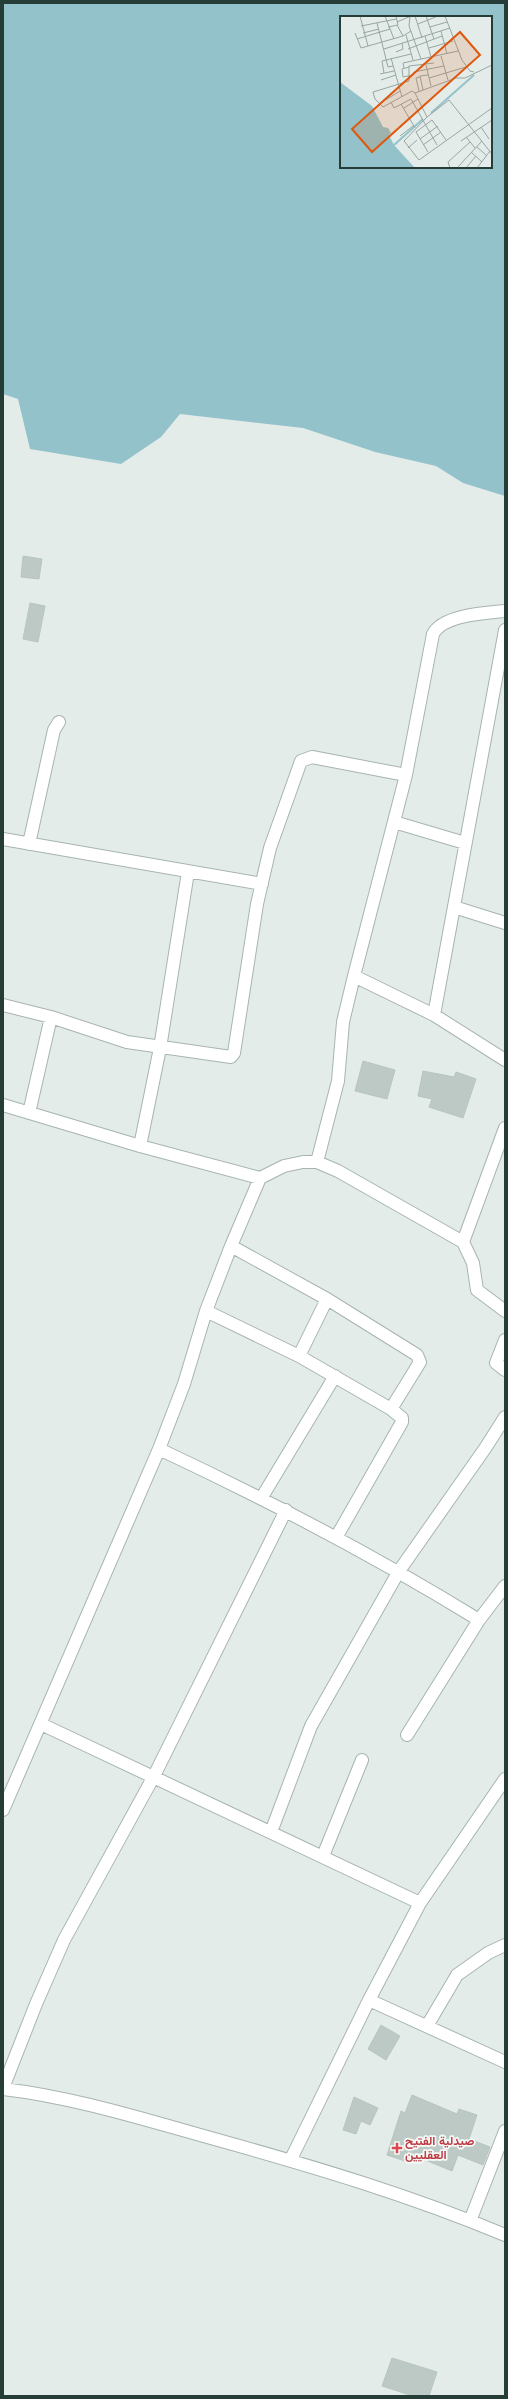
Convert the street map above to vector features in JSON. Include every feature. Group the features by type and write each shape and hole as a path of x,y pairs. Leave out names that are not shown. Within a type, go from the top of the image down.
{"street":[{"path":"317,1162 338,1081 343,1022 406,775 432,639 436,629 448,621 505,611"},
{"path":"434,1016 505,630"},
{"path":"29,844 54,730 59,722"},
{"path":"3,1005 51,1017 127,1042 228,1058 233,1055 251,934 270,848 301,761 312,757 406,775"},
{"path":"394,822 465,843"},
{"path":"3,839 262,884"},
{"path":"140,1146 160,1048 188,872"},
{"path":"454,907 505,923"},
{"path":"354,976 434,1016 505,1060"},
{"path":"29,1113 51,1017"},
{"path":"3,1105 140,1146 260,1178"},
{"path":"463,1242 505,1128"},
{"path":"3,1810 159,1449 184,1384 206,1311 231,1246 260,1178 284,1166 303,1162 317,1162 338,1171 463,1242 473,1263 477,1290 505,1311"},
{"path":"231,1246 327,1299 419,1358 420,1362 391,1409"},
{"path":"298,1356 327,1299"},
{"path":"206,1311 298,1356 335,1376 400,1415 402,1422 337,1536"},
{"path":"505,1340 496,1363 505,1370"},
{"path":"262,1497 335,1376"},
{"path":"271,1832 311,1726 399,1571 486,1447 505,1417"},
{"path":"159,1449 262,1497 337,1536 399,1571 479,1620"},
{"path":"286,1510 154,1776 64,1940 36,2004 3,2088 33,2092 133,2116 291,2159 470,2221 505,2235"},
{"path":"407,1735 479,1620 505,1586"},
{"path":"41,1724 154,1776 420,1903"},
{"path":"323,1856 362,1760"},
{"path":"291,2159 369,2000 420,1903 505,1779"},
{"path":"427,2026 456,1975 488,1952 505,1946"},
{"path":"369,2000 505,2062"},
{"path":"470,2221 505,2131"}],"water":[{"path":"3,3 505,3 505,496 463,483 436,466 375,452 303,428 180,414 161,437 121,464 30,449 18,399 3,394"}],"building":[{"path":"23,556 42,559 39,579 21,577"},
{"path":"30,603 45,606 38,642 23,639"},
{"path":"363,1061 395,1070 387,1099 355,1091"},
{"path":"423,1071 454,1077 456,1072 476,1079 463,1118 429,1107 432,1099 418,1096"},
{"path":"381,2025 400,2036 386,2060 368,2049"},
{"path":"412,2095 457,2114 459,2109 477,2115 469,2139 490,2147 483,2165 458,2155 452,2171 418,2157 417,2161 409,2159 408,2162 387,2155 401,2111 405,2113"},
{"path":"354,2097 378,2108 370,2125 361,2121 356,2134 343,2130"},
{"path":"392,2358 437,2372 429,2396 413,2396 382,2386"}],"place":[{"name":"صيدلية الفتيح العقليين","path":"397,2148"}]}
